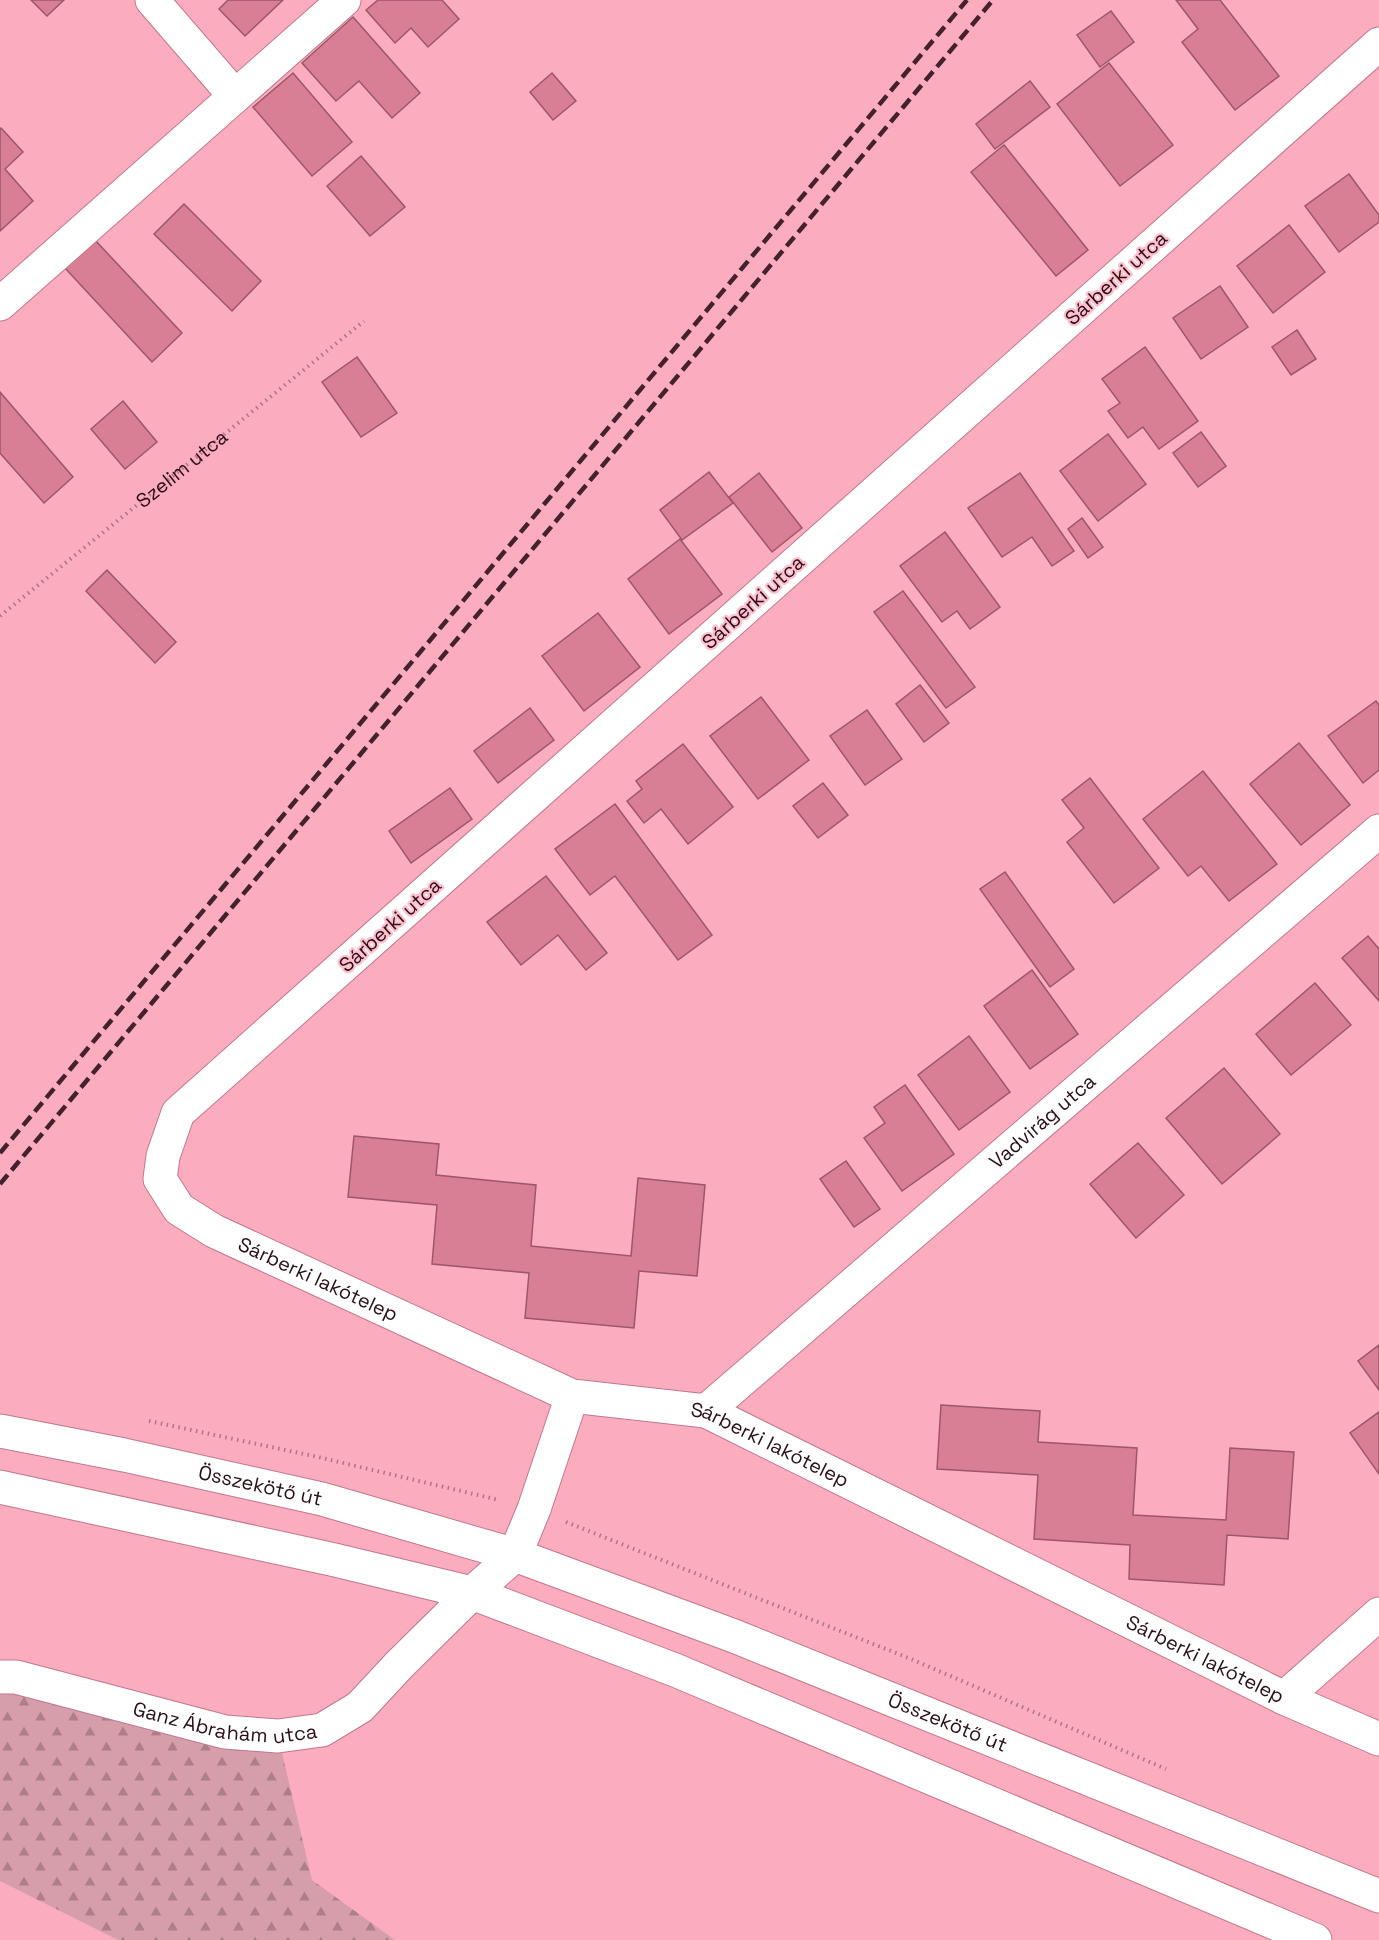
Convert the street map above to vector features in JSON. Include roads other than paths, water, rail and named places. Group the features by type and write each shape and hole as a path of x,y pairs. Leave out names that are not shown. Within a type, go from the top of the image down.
{"street":[{"path":"152,0 236,96"},
{"path":"0,304 344,0"},
{"name":"Sárberki utca","path":"160,1179 163,1156 178,1113 1379,44"},
{"name":"Vadvirág utca","path":"706,1411 1379,831"},
{"name":"Sárberki lakótelep","path":"160,1179 179,1209 213,1231 572,1396 706,1411 1284,1698 1379,1739"},
{"path":"472,1593 515,1555 534,1509 572,1396"},
{"name":"Összekötő út","path":"0,1431 124,1455 322,1499 515,1555 734,1636 1379,1896"},
{"path":"0,1487 335,1560 472,1593 675,1670 1316,1940"},
{"name":"Ganz Ábrahám utca","path":"0,1677 16,1677 225,1732 278,1736 322,1730 360,1707 472,1593"},
{"path":"1284,1698 1379,1614"}],"railway":[{"path":"0,1153 967,0"},
{"path":"0,1184 993,0"}]}
